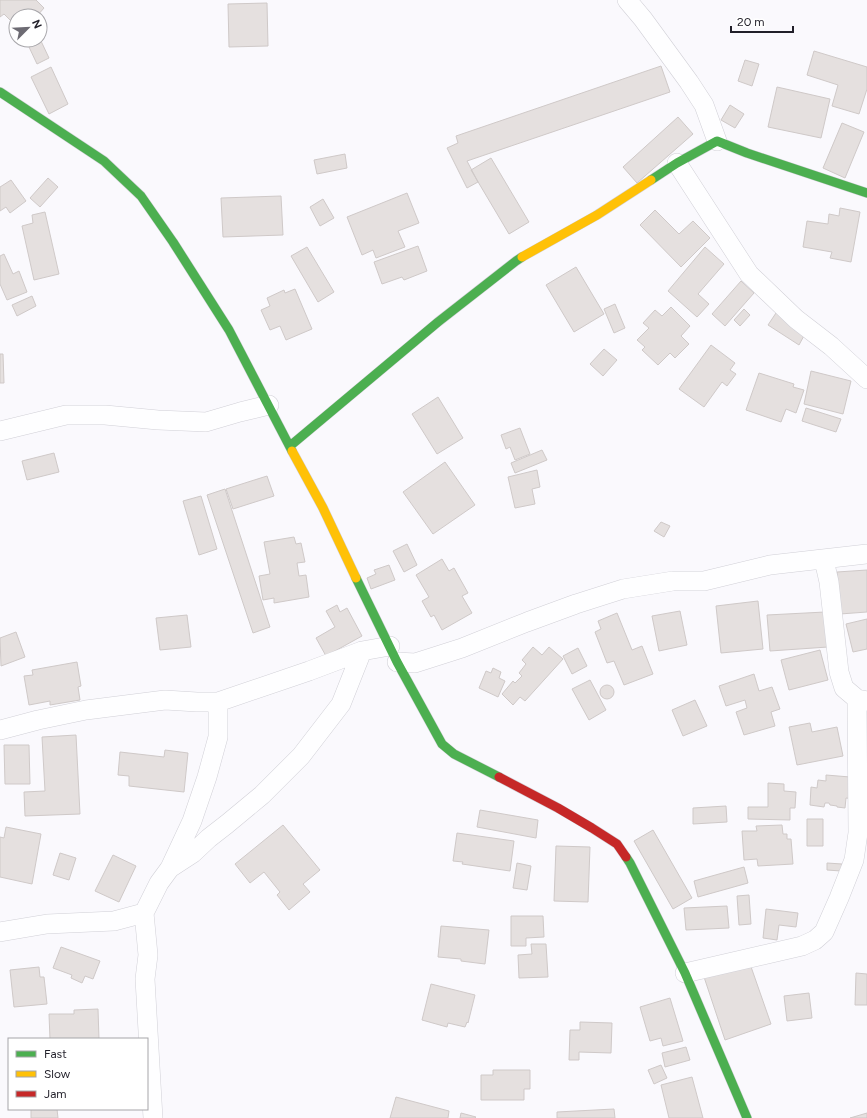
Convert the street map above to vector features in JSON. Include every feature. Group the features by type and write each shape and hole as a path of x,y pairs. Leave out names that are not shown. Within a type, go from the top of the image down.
{"street":[{"path":"626,0 643,19 704,105 716,141"},
{"path":"0,92 104,161 141,196 173,242 228,330 269,405 323,508 374,616 442,744 454,754 558,808 617,844 630,863 685,973 747,1118"},
{"path":"290,446 438,322 516,261 597,215 677,163 716,141"},
{"path":"716,141 747,153 867,192"},
{"path":"677,163 749,274 796,319 831,346 867,379"},
{"path":"0,430 66,415 105,415 158,420 206,422 269,405"},
{"path":"0,730 86,710 165,700 218,702 310,672 362,651 394,654 415,664 456,650 534,619 623,589 673,581 704,581 770,565 867,554"},
{"path":"685,973 802,946 815,940 824,932 854,860 858,833 862,700 844,688 839,672 824,560"},
{"path":"170,868 193,853 262,795 301,756 341,704 362,651"},
{"path":"154,1118 145,979 148,956 144,913 159,883 170,868 192,821 207,777 218,737 218,702"},
{"path":"0,932 47,924 114,921 144,913"}],"building":[{"path":"0,0 36,0 44,8 8,8 8,18 4,14 0,17"},
{"path":"267,3 268,46 229,47 228,4"},
{"path":"29,48 44,48 49,58 37,64"},
{"path":"814,51 867,67 867,89 859,114 832,106 838,85 807,75"},
{"path":"745,60 759,64 752,86 738,81"},
{"path":"661,66 670,92 467,161 478,182 467,188 447,148 458,143 456,136"},
{"path":"51,67 68,104 49,114 31,77"},
{"path":"777,87 830,99 821,138 768,127"},
{"path":"730,105 744,114 735,128 721,120"},
{"path":"678,117 693,134 637,183 623,167"},
{"path":"842,123 864,132 845,178 823,168"},
{"path":"345,154 347,168 317,174 314,160"},
{"path":"491,158 529,222 509,234 471,170"},
{"path":"48,178 58,187 40,207 30,198"},
{"path":"11,180 26,201 10,213 6,207 0,211 0,187"},
{"path":"407,193 419,223 398,231 405,247 376,258 373,250 362,255 347,217"},
{"path":"281,196 283,235 223,237 221,198"},
{"path":"323,199 334,218 320,226 310,207"},
{"path":"840,208 860,212 851,262 830,258 832,252 803,247 807,221 828,224 829,214 839,216"},
{"path":"655,210 679,234 693,221 710,238 681,267 640,225"},
{"path":"45,212 59,274 34,280 22,226 33,223 32,215"},
{"path":"418,246 427,271 404,280 402,277 382,284 374,262"},
{"path":"307,247 334,292 318,302 291,256"},
{"path":"705,247 724,264 698,294 709,304 697,317 668,291"},
{"path":"4,254 13,274 19,271 27,292 7,300 0,284 0,256"},
{"path":"576,267 604,314 574,332 546,285"},
{"path":"741,281 754,293 725,326 712,314"},
{"path":"295,289 312,329 286,340 280,326 270,330 261,310 270,306 267,298 284,290 285,293"},
{"path":"32,296 36,306 17,316 12,305"},
{"path":"615,304 625,328 614,333 604,309"},
{"path":"671,307 690,326 681,336 689,344 675,358 670,353 658,365 642,350 645,347 637,340 649,328 643,323 655,310 662,316"},
{"path":"744,309 750,315 740,326 734,320"},
{"path":"776,313 806,332 799,345 768,325"},
{"path":"711,345 735,363 730,370 736,374 727,386 722,382 704,407 679,389"},
{"path":"604,349 617,360 603,376 590,364"},
{"path":"0,354 3,354 4,383 0,383"},
{"path":"811,371 851,381 843,414 804,404"},
{"path":"759,373 794,384 793,387 804,390 796,413 786,409 781,422 746,410"},
{"path":"438,397 463,438 437,454 412,414"},
{"path":"806,408 841,419 836,432 802,421"},
{"path":"520,428 530,454 515,460 510,447 506,449 501,435"},
{"path":"542,450 547,460 515,473 511,463"},
{"path":"54,453 59,472 27,480 22,461"},
{"path":"445,462 475,505 433,534 403,492"},
{"path":"537,470 540,487 532,489 535,504 515,508 508,477"},
{"path":"267,476 274,496 233,509 226,489"},
{"path":"225,489 270,627 253,633 207,495"},
{"path":"201,496 217,549 199,555 183,501"},
{"path":"661,522 670,526 664,537 654,531"},
{"path":"294,537 296,544 301,543 305,562 297,563 299,576 306,575 309,597 274,603 274,598 263,600 259,576 270,574 264,542"},
{"path":"407,544 417,565 404,572 393,551"},
{"path":"442,559 449,571 454,568 468,593 462,596 472,613 442,630 434,615 431,617 422,601 429,597 416,575"},
{"path":"389,565 395,580 371,589 367,578 376,574 374,570"},
{"path":"867,570 867,612 840,614 837,572"},
{"path":"758,601 763,649 721,653 716,606"},
{"path":"337,605 340,612 347,608 362,636 326,656 316,638 335,627 326,611"},
{"path":"680,611 687,645 659,651 652,616"},
{"path":"825,612 828,647 770,651 767,615"},
{"path":"617,613 632,650 642,646 653,674 624,685 614,661 607,663 595,632 601,629 598,621"},
{"path":"187,615 191,647 160,650 156,618"},
{"path":"867,619 867,649 853,652 846,624"},
{"path":"16,632 25,657 1,666 0,638"},
{"path":"533,647 542,655 549,647 563,659 525,701 520,697 513,705 502,694 513,681 515,683 522,676 519,673 526,664 522,660"},
{"path":"578,648 587,666 572,674 563,656"},
{"path":"820,650 828,680 789,690 781,660"},
{"path":"77,662 81,686 78,687 80,700 50,705 50,701 29,705 24,676 33,675 32,670"},
{"path":"493,668 501,672 499,678 505,681 498,697 479,688 486,671 491,673"},
{"path":"754,674 759,691 772,687 780,709 771,712 775,726 744,735 736,712 747,708 745,700 726,706 719,686"},
{"path":"590,680 606,710 589,720 572,689"},
{"path":"604,685 610,685 614,689 614,695 610,699 604,699 600,695 600,689"},
{"path":"695,700 707,726 683,736 672,710"},
{"path":"810,723 812,732 837,727 843,756 797,765 789,727"},
{"path":"76,735 80,814 25,816 24,792 45,791 42,737"},
{"path":"4,745 29,745 30,784 5,784"},
{"path":"165,750 188,753 184,792 129,786 129,776 118,775 120,752 164,757"},
{"path":"826,775 850,777 856,799 846,798 845,808 830,805 829,803 825,803 824,807 810,805 811,787 817,788 818,780 826,781"},
{"path":"768,783 784,784 784,791 796,792 795,808 790,808 790,820 748,819 748,807 768,807"},
{"path":"726,806 727,822 693,824 693,808"},
{"path":"480,810 538,820 536,838 477,827"},
{"path":"807,819 823,819 823,846 807,846"},
{"path":"283,825 320,870 303,884 310,892 289,910 277,895 280,892 264,872 250,883 235,864"},
{"path":"782,825 783,834 787,834 787,839 791,839 793,864 758,866 757,859 744,860 742,831 757,831 756,826"},
{"path":"6,827 41,834 32,884 0,877 0,837 4,838"},
{"path":"653,830 692,898 673,909 634,841"},
{"path":"457,833 514,841 510,871 462,864 463,862 453,861"},
{"path":"556,846 590,847 588,902 554,901"},
{"path":"60,853 76,858 69,880 53,875"},
{"path":"113,855 136,866 119,902 95,891"},
{"path":"517,863 531,866 527,890 513,888"},
{"path":"827,863 842,864 841,871 827,870"},
{"path":"744,867 748,883 698,897 694,881"},
{"path":"749,895 751,924 739,925 737,896"},
{"path":"727,906 729,928 686,930 684,908"},
{"path":"766,909 798,913 796,927 779,925 777,940 763,938"},
{"path":"511,916 543,916 544,937 526,938 526,946 511,946"},
{"path":"441,926 489,930 485,964 461,961 461,959 438,957"},
{"path":"531,944 546,944 548,977 519,978 518,955 532,954"},
{"path":"61,947 100,961 93,979 85,976 82,983 71,978 72,975 53,968"},
{"path":"749,961 771,1024 725,1040 704,977"},
{"path":"39,967 40,977 44,977 47,1004 14,1007 10,970"},
{"path":"856,973 867,974 867,1005 855,1005"},
{"path":"431,984 475,995 468,1023 467,1022 465,1027 448,1023 447,1027 422,1020"},
{"path":"809,993 812,1018 787,1021 784,996"},
{"path":"670,998 683,1041 663,1046 661,1038 650,1041 640,1007"},
{"path":"98,1009 99,1038 50,1038 49,1014 74,1014 74,1010"},
{"path":"580,1022 612,1023 611,1053 579,1052 579,1060 569,1060 570,1030 580,1030"},
{"path":"686,1047 690,1060 665,1067 662,1053"},
{"path":"661,1065 667,1078 654,1084 648,1070"},
{"path":"493,1070 530,1070 530,1089 524,1089 524,1100 481,1100 481,1075 493,1075"},
{"path":"692,1077 703,1118 669,1118 661,1085"},
{"path":"396,1097 449,1111 448,1118 390,1118"},
{"path":"614,1109 615,1118 557,1118 557,1112"},
{"path":"31,1110 57,1110 58,1118 31,1118"},
{"path":"461,1113 476,1117 460,1118"},
{"path":"867,1113 867,1118 850,1118"}],"traffic: fast":[{"path":"0,92 104,161 141,196 173,242 229,330 292,451"},
{"path":"651,180 677,163 717,141 747,153 867,193"},
{"path":"290,446 438,322 522,257"},
{"path":"356,578 397,662 442,744 454,754 499,777"},
{"path":"626,857 685,973 747,1118"}],"traffic: slow":[{"path":"522,257 597,215 651,180"},
{"path":"292,451 323,508 356,578"}],"traffic: jam":[{"path":"499,777 592,828 617,844 626,857"}]}
